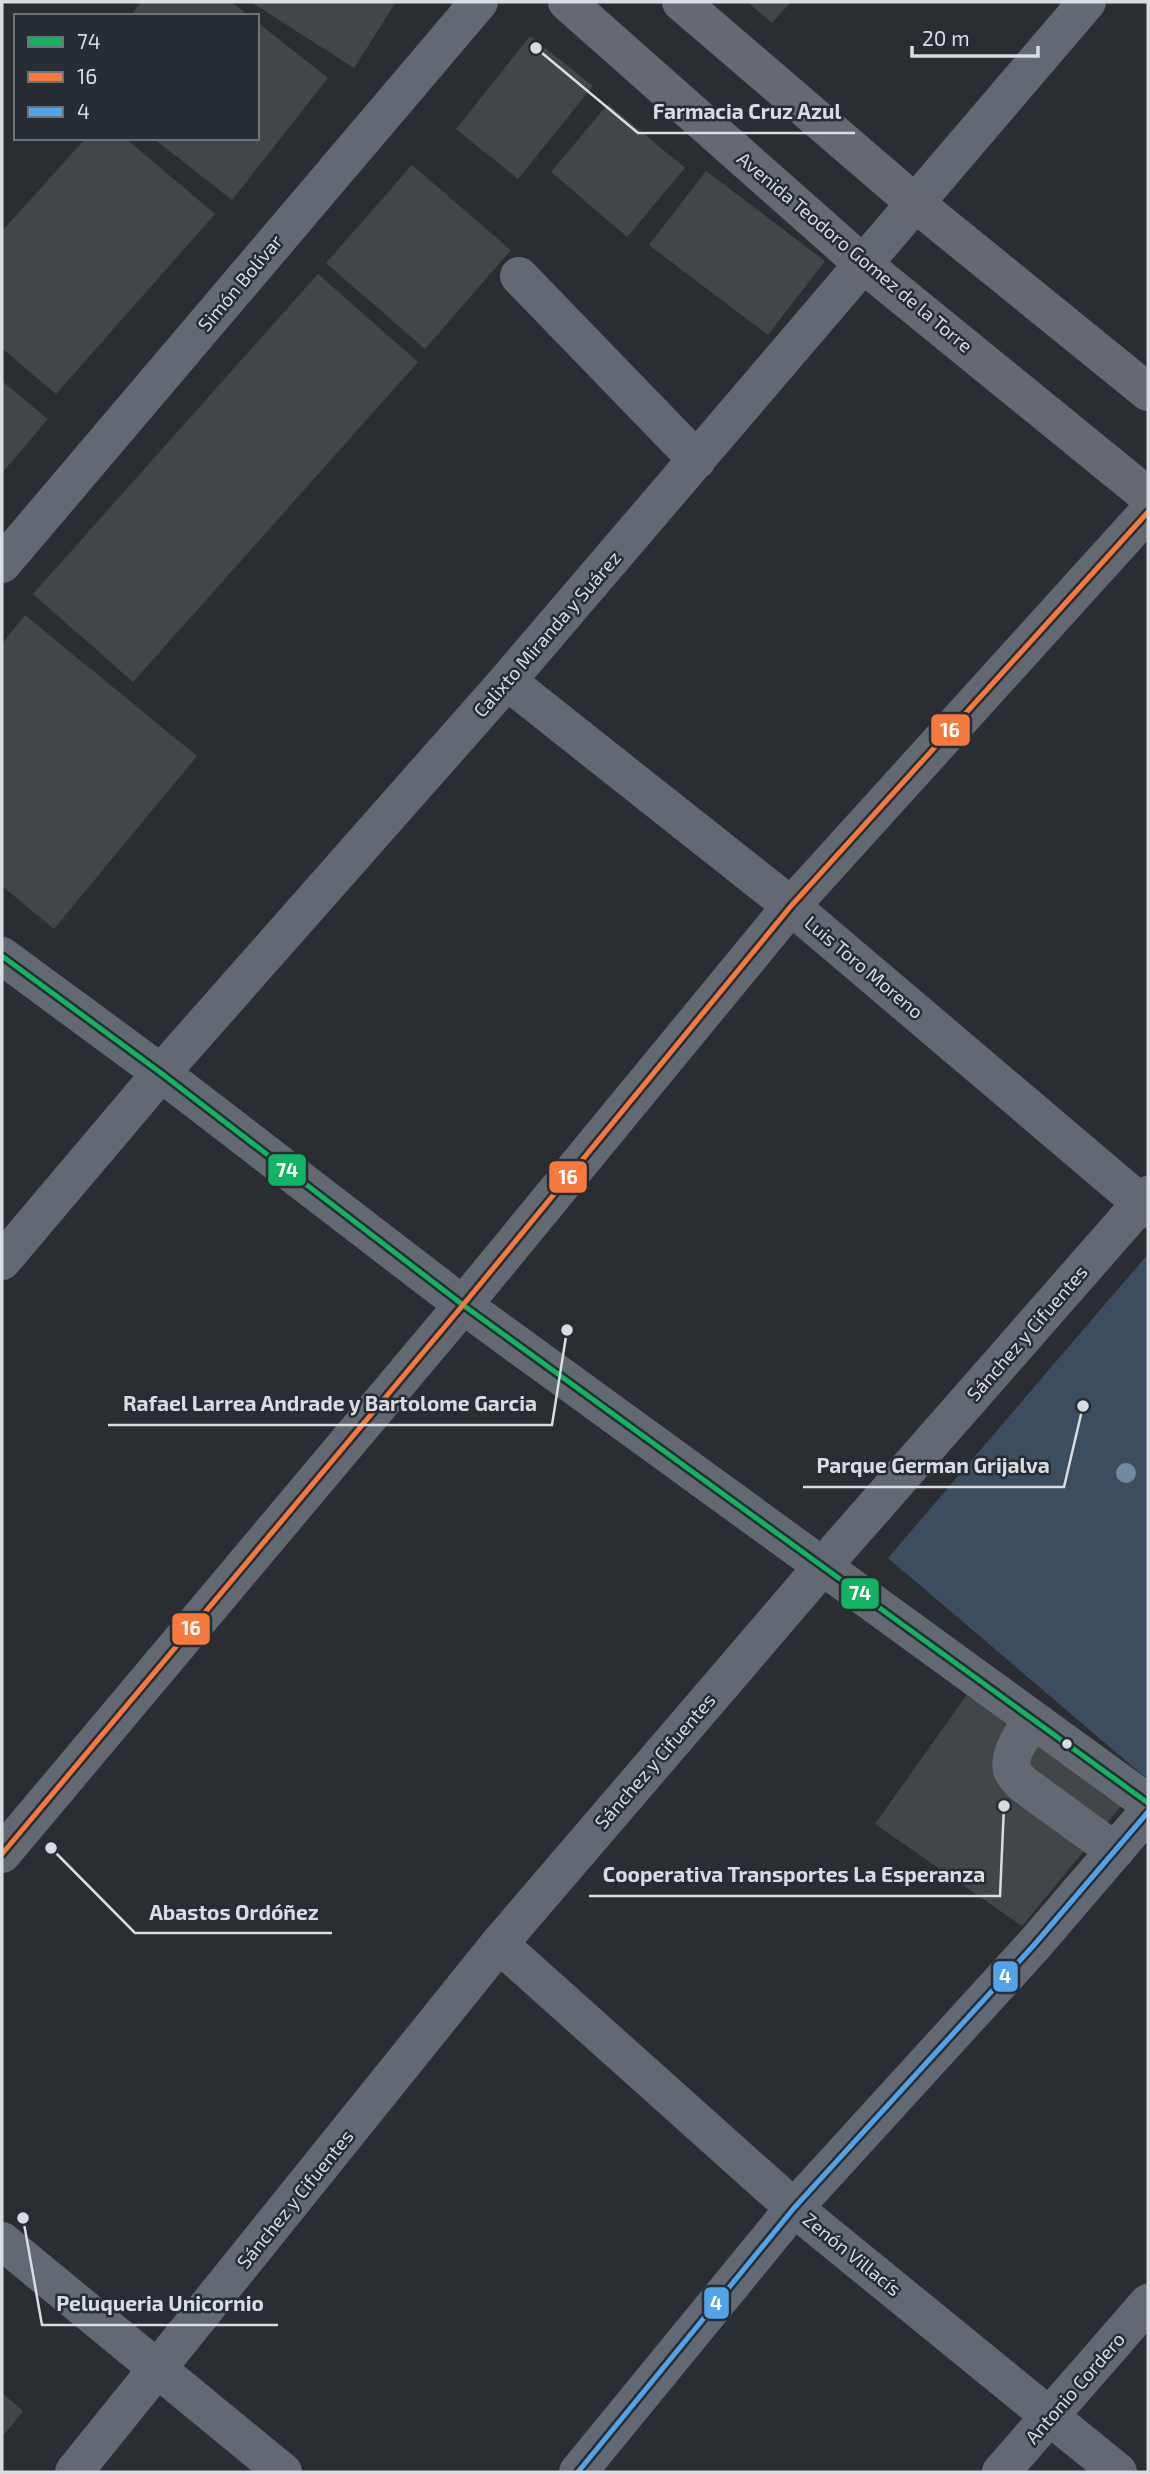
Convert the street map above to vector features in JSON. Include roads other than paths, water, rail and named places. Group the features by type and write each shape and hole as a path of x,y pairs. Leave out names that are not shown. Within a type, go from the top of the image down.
{"main road":[{"name":"Avenida Teodoro Gomez de la Torre","path":"566,2 863,264 1148,496"},
{"path":"681,2 915,203 1148,391"}],"street":[{"name":"Simón Bolívar","path":"2,564 479,2"},
{"name":"Calixto Miranda y Suárez","path":"2,1261 161,1073 507,681 1087,2"},
{"path":"519,275 696,460"},
{"path":"2,1854 463,1305 791,906 1148,512"},
{"name":"Luis Toro Moreno","path":"507,681 791,906 1146,1202"},
{"path":"2,956 161,1073 463,1305 1148,1803"},
{"name":"Sánchez y Cifuentes","path":"74,2472 499,1944 822,1567 1146,1202"},
{"path":"1033,1720 1022,1735 1012,1761 1012,1771 1023,1784 1115,1851"},
{"path":"578,2472 794,2208 1034,1945 1148,1812"},
{"name":"Zenón Villacís","path":"499,1944 794,2208 1118,2472"},
{"path":"2,2241 283,2472"},
{"name":"Antonio Cordero","path":"1001,2472 1148,2303"}],"place":[{"name":"Farmacia Cruz Azul","path":"536,48"},
{"name":"Rafael Larrea Andrade y Bartolome Garcia","path":"567,1330"},
{"name":"Parque German Grijalva","path":"1083,1406"},
{"name":"Cooperativa Transportes La Esperanza","path":"1004,1806"},
{"name":"Abastos Ordóñez","path":"51,1848"},
{"name":"Peluqueria Unicornio","path":"23,2218"}]}
